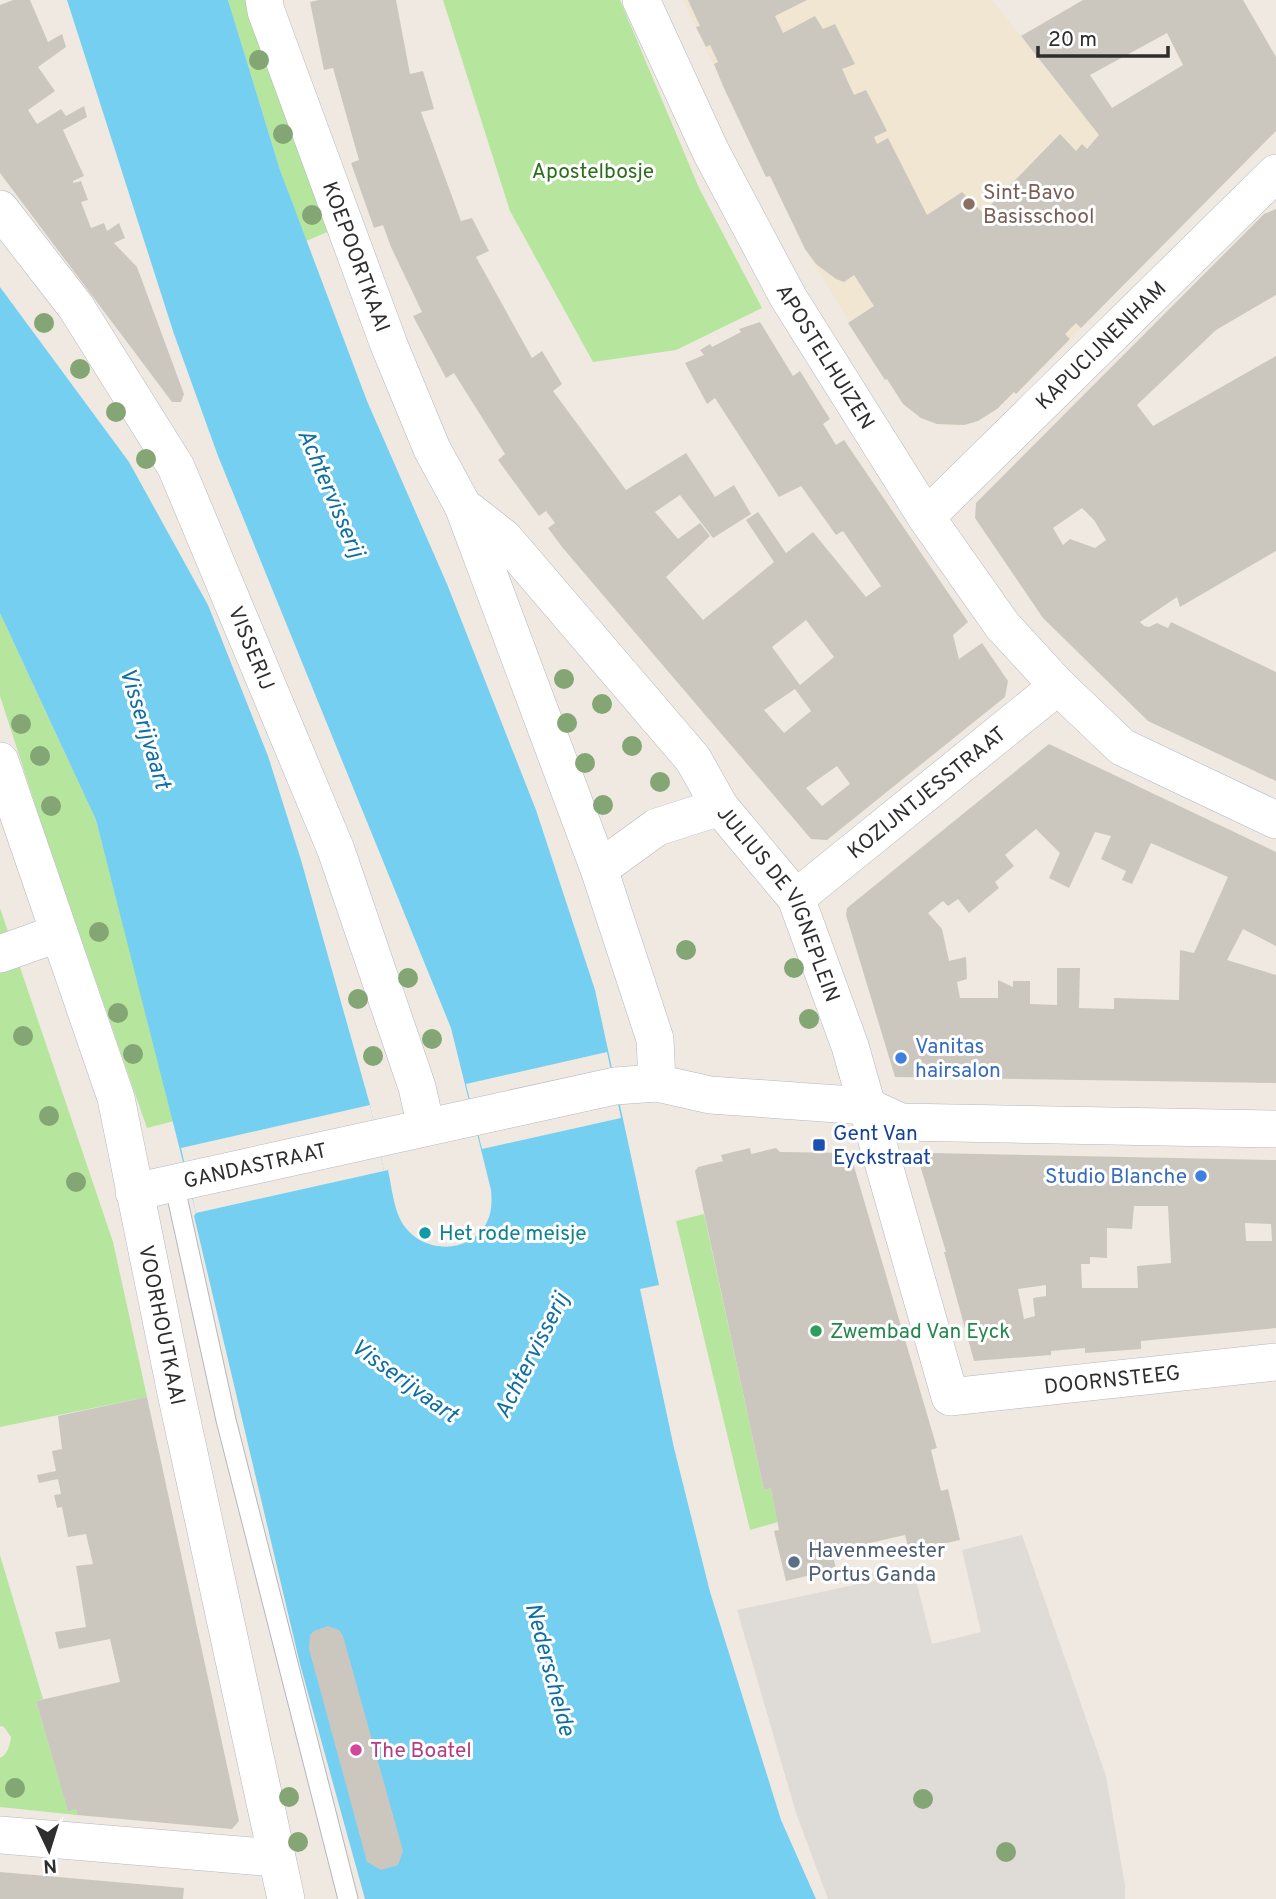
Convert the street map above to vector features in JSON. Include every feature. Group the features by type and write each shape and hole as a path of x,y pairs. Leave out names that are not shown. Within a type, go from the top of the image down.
{"street":[{"name":"KOEPOORTKAAI","path":"264,0 398,368 432,449 463,506 599,869"},
{"name":"APOSTELHUIZEN","path":"641,0 711,152 788,297 926,517 1002,625 1058,686 1122,747 1276,820"},
{"name":"KAPUCIJNENHAM","path":"926,517 1276,173"},
{"name":"VISSERIJ","path":"0,209 76,307 176,467 336,850 417,1087 426,1127"},
{"name":"KOEPOORTKAAI","path":"463,506 504,538 693,758 720,807"},
{"name":"KOZIJNTJESSTRAAT","path":"796,898 1058,686"},
{"name":"VOORHOUTKAAI","path":"0,761 116,1098 286,1899"},
{"name":"JULIUS DE VIGNEPLEIN","path":"599,869 657,827 720,807 796,898 850,1046 950,1397"},
{"path":"599,869 655,1039 657,1083"},
{"path":"0,954 59,933"},
{"path":"426,1127 615,1086 657,1083 710,1095 866,1106 901,1122 1276,1129"},
{"name":"GANDASTRAAT","path":"134,1192 426,1127"},
{"name":"DOORNSTEEG","path":"950,1397 1276,1362"},
{"path":"0,1835 276,1858"}],"lane":[{"path":"181,1181 226,1420 348,1899"}],"shaded area":[{"name":"Sint-Bavo Basisschool","path":"683,0 992,0 1176,231 1016,394 1013,393 997,409 978,421 964,425 951,426 926,421 907,408 887,379 885,380 805,249 770,176 766,177"},
{"path":"1022,1535 1106,1776 1125,1885 1125,1899 828,1899 796,1813 737,1610 914,1572 932,1644 981,1632 962,1550"}],"green space":[{"path":"228,0 250,0 332,230 306,241 280,170"},
{"name":"Apostelbosje","path":"443,0 620,0 699,188 762,308 676,350 593,362 510,211"},
{"path":"0,613 96,820 174,1121 147,1128 42,826 0,696"},
{"path":"0,908 113,1242 147,1397 0,1427"},
{"path":"704,1214 764,1490 771,1488 778,1522 750,1530 676,1221"},
{"path":"0,1555 43,1699 36,1701 68,1810 76,1809 77,1815 0,1807 0,1758 7,1752 11,1737 4,1727 0,1726"}],"water":[{"path":"67,0 228,0 280,170 367,401 447,584 536,810 595,990 659,1285 640,1289 674,1448 710,1592 781,1820 816,1899 365,1899 300,1664 194,1216 196,1213 96,820 0,613 0,287 129,462 208,605 268,756 301,860 370,1105 384,1171 388,1170 401,1221 414,1236 424,1242 436,1246 459,1245 480,1233 487,1222 491,1190 451,1028 218,456 174,334"}],"pier":[{"path":"607,1052 621,1118 482,1149 466,1084"},
{"path":"370,1105 384,1171 196,1213 181,1148"}],"building":[{"path":"13,0 30,0 48,42 62,34 66,47 38,67 55,91 28,110 37,124 61,109 66,116 84,106 87,117 63,130 84,176 73,183 81,181 88,200 81,202 91,228 104,223 107,231 119,223 125,238 114,243 137,267 184,394 181,402 172,402 0,173 0,5"},
{"path":"396,0 410,74 423,71 434,109 421,112 461,221 472,218 489,251 476,257 532,358 542,351 562,384 553,391 626,490 686,453 715,497 734,485 751,514 713,538 680,495 655,512 678,539 700,523 710,536 666,577 703,620 774,562 746,520 758,512 786,553 813,532 866,597 881,586 843,531 836,535 801,486 779,497 715,398 707,404 685,363 704,355 700,350 710,344 712,347 741,332 739,329 760,322 793,376 800,371 830,419 823,424 836,445 844,440 968,622 953,635 959,659 982,643 1008,681 1005,697 827,840 811,839 562,547 548,528 555,523 546,511 539,516 498,460 505,454 454,373 446,378 413,316 422,312 383,225 374,228 351,163 359,160 333,68 324,70 310,2","holes":["806,620 834,657 800,685 772,647","795,689 811,711 784,733 764,710","837,766 850,784 822,806 806,788"]},
{"name":"Sint-Bavo Basisschool","path":"688,0 807,0 775,16 783,33 815,16 823,29 835,24 855,64 842,69 854,95 866,90 887,131 874,137 877,144 888,138 927,215 962,192 983,213 1060,134 1076,151 1082,144 1087,149 1099,135 1021,36 1083,0 1243,0 1276,57 1276,131 1081,328 1076,323 1065,334 1070,339 1016,394 1014,392 997,409 978,421 964,425 937,424 921,418 903,404 848,323 874,306 854,275 844,282 836,279 816,264 805,249 770,176 766,177 723,86 714,64 718,62 710,45 706,47 696,27 700,26","holes":["1167,33 1183,65 1112,108 1090,75"]},
{"path":"1276,209 1276,295 1216,330 1137,405 1153,426 1276,356 1276,551 1180,607 1177,597 1140,622 1144,626 1157,623 1168,628 1171,622 1276,672 1276,781 1148,721 1043,618 975,518 976,503 1264,214","holes":["1082,508 1094,520 1106,540 1095,548 1070,539 1063,545 1053,528"]},
{"path":"1049,744 1276,852 1276,946 1243,929 1227,960 1276,975 1276,1083 895,1077 846,915 847,908","holes":["1036,829 1060,853 1049,878 1069,888 1095,832 1111,836 1101,859 1126,871 1122,880 1132,884 1151,843 1228,877 1194,953 1180,950 1179,1000 1114,998 1114,1009 1079,1008 1080,968 1057,968 1057,1005 1030,1004 1030,981 1013,981 1013,987 998,980 998,998 960,998 957,982 967,979 966,957 949,961 942,929 928,913 943,901 948,906 958,899 969,913 999,888 995,882 1014,866 1005,855"]},
{"name":"Zwembad Van Eyck","path":"750,1148 751,1154 776,1148 780,1152 850,1153 937,1448 931,1450 941,1491 948,1489 960,1540 909,1551 905,1535 857,1546 858,1550 842,1554 841,1550 838,1550 832,1552 836,1569 786,1581 774,1531 779,1530 771,1488 764,1490 695,1171 698,1167 723,1161 721,1155"},
{"path":"929,1153 1276,1160 1276,1328 1141,1341 1141,1349 1085,1353 1085,1348 1051,1351 1051,1355 974,1361 920,1165","holes":["1134,1206 1168,1206 1171,1263 1137,1266 1138,1288 1082,1288 1081,1264 1090,1264 1090,1257 1107,1258 1107,1228 1132,1229","1245,1223 1271,1224 1272,1241 1246,1241","1046,1285 1046,1296 1033,1298 1035,1316 1024,1319 1018,1289"]},
{"path":"147,1397 239,1821 232,1829 77,1815 76,1809 68,1811 36,1701 120,1682 110,1639 59,1649 55,1632 86,1627 76,1566 93,1564 86,1534 68,1537 62,1507 57,1508 54,1495 61,1494 58,1479 39,1483 37,1475 56,1471 52,1451 62,1449 58,1416"},
{"name":"The Boatel","path":"328,1626 339,1630 343,1636 403,1851 398,1865 381,1870 367,1862 309,1649 310,1635"},
{"path":"0,1872 184,1888 183,1899 0,1899"}],"place":[{"name":"Sint-Bavo Basisschool","path":"969,204"},
{"name":"Vanitas hairsalon","path":"901,1058"},
{"name":"Gent Van Eyckstraat","path":"819,1145"},
{"name":"Studio Blanche","path":"1201,1176"},
{"name":"Het rode meisje","path":"425,1233"},
{"name":"Zwembad Van Eyck","path":"816,1331"},
{"name":"Havenmeester Portus Ganda","path":"794,1562"},
{"name":"The Boatel","path":"356,1750"}],"water label":[{"name":"Achtervisserij","path":"332,493"},
{"name":"Visserijvaart","path":"146,728"},
{"name":"Achtervisserij","path":"531,1355"},
{"name":"Visserijvaart","path":"405,1380"},
{"name":"Nederschelde","path":"551,1669"}]}
